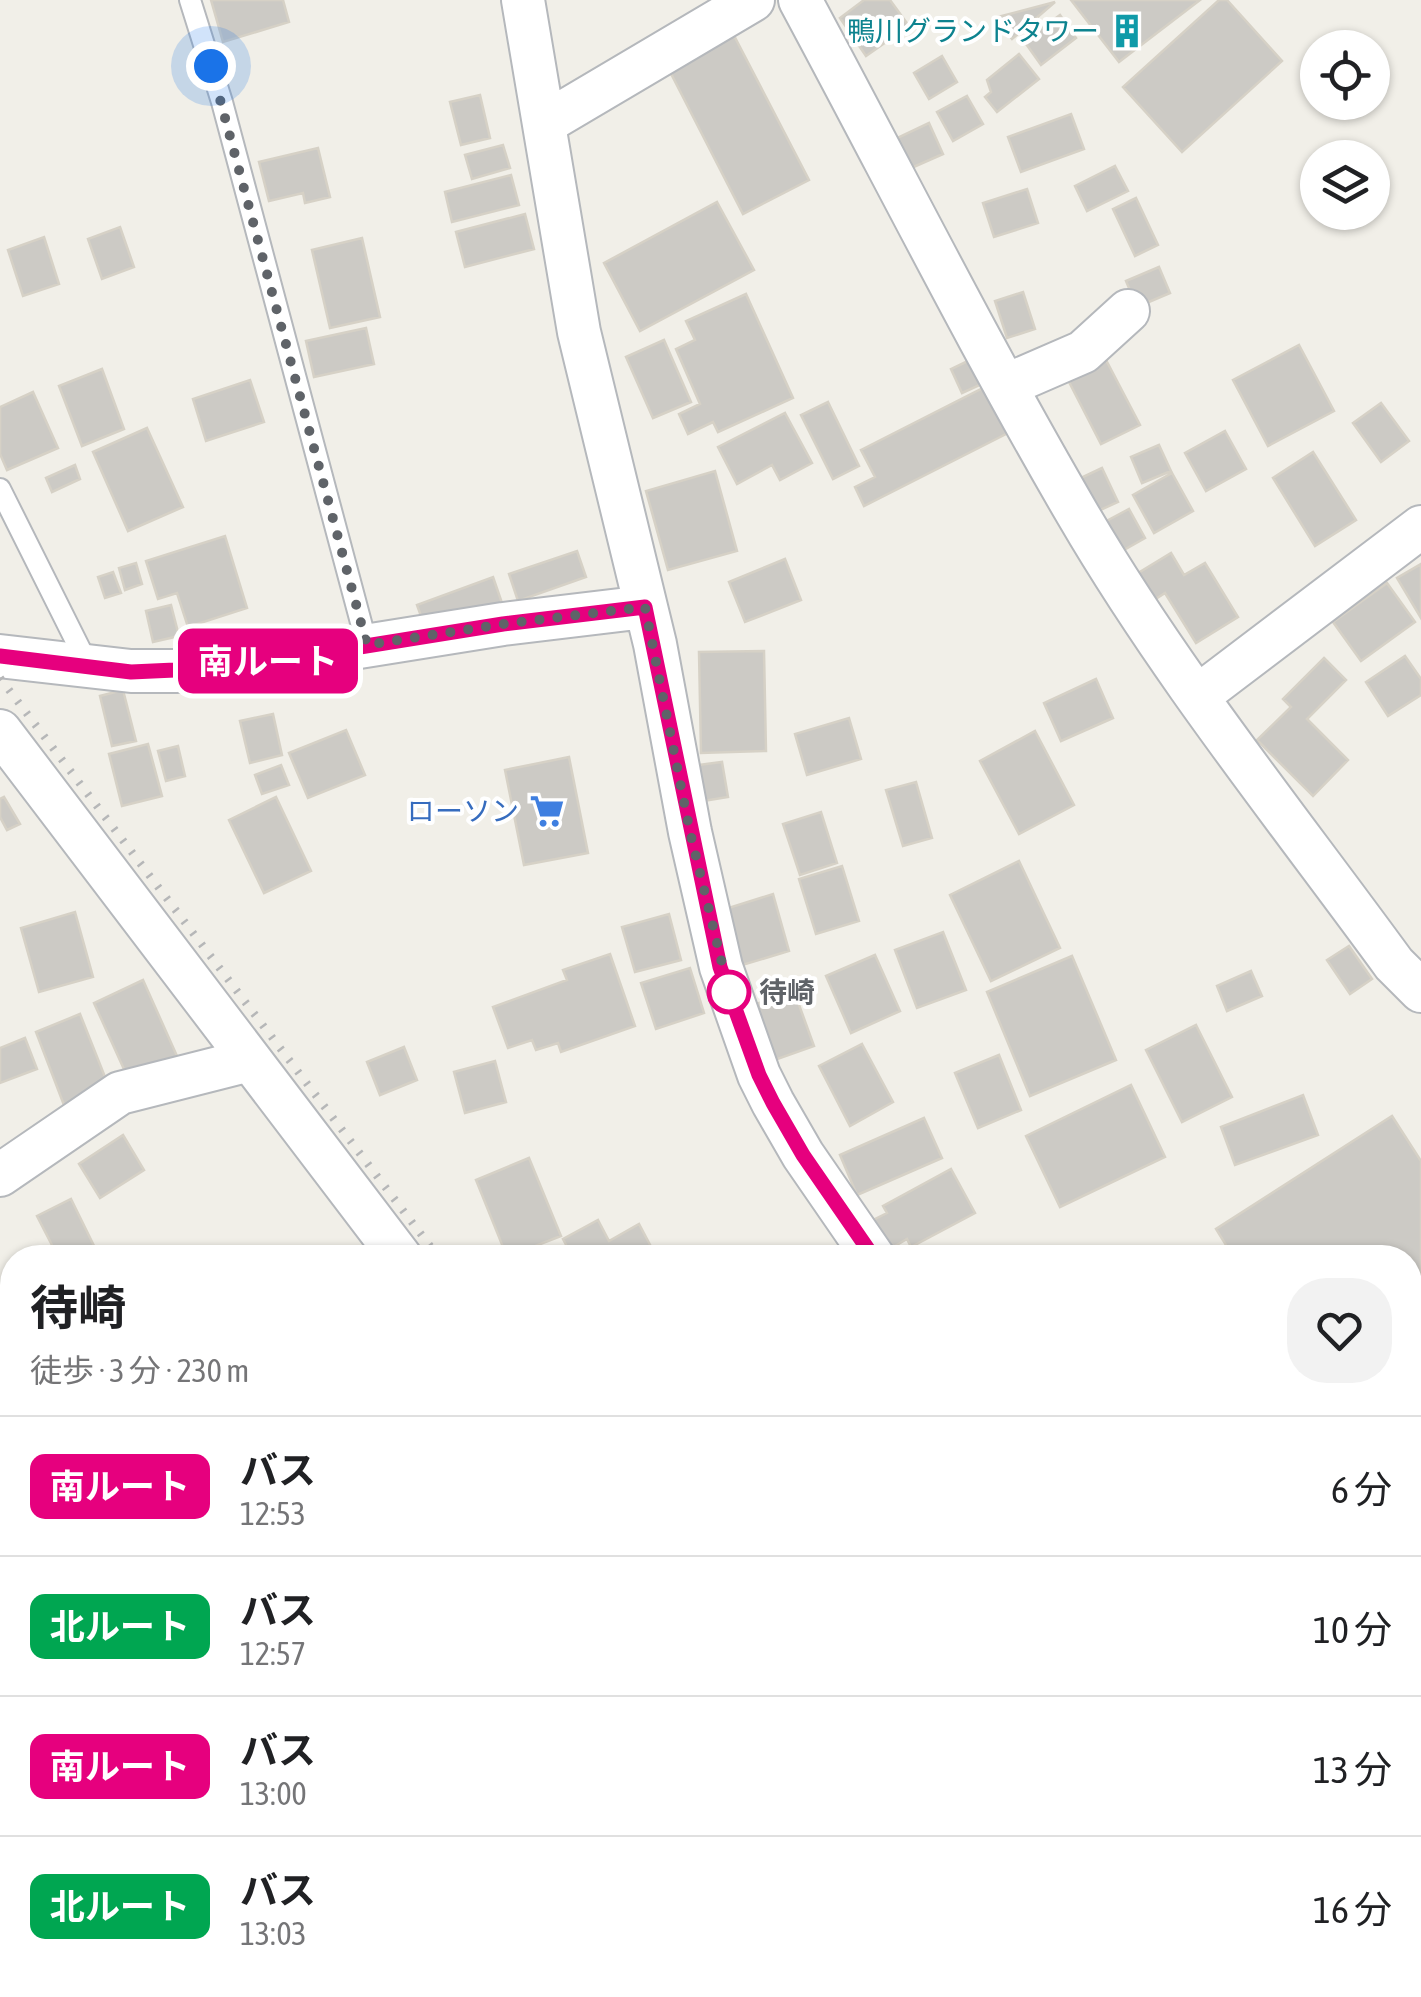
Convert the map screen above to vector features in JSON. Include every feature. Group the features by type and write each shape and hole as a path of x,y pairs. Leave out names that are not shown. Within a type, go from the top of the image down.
{"street":[{"path":"524,0 579,332 645,607 720,967 773,1103 803,1155 865,1245"},
{"path":"545,123 753,0"},
{"path":"800,0 1077,514 1198,696 1394,964 1421,990"},
{"path":"1008,385 1083,352 1128,311"},
{"path":"1198,696 1421,527"},
{"path":"0,656 131,672 175,670 316,655 503,624 645,607"},
{"path":"0,731 391,1245"},
{"path":"0,1175 120,1093 250,1060"}],"lane":[{"path":"190,0 227,121 367,645"},
{"path":"0,489 89,667"}],"building":[{"path":"211,0 283,0 289,22 223,42"},
{"path":"864,0 890,0 909,26 866,56 840,18"},
{"name":"鴨川グランドタワー","path":"1071,0 1200,0 1119,62"},
{"path":"1219,0 1227,0 1282,61 1182,152 1123,87"},
{"path":"1055,2 1012,39 994,18"},
{"path":"1060,15 1076,38 1041,65 1024,41"},
{"path":"728,24 809,180 743,214 663,58"},
{"path":"1019,54 1039,79 997,112 985,97 991,92 987,80"},
{"path":"942,56 957,82 929,99 914,73"},
{"path":"480,95 490,138 461,145 450,102"},
{"path":"967,96 983,124 953,141 937,112"},
{"path":"1071,114 1084,149 1021,172 1008,137"},
{"path":"929,123 943,154 909,169 895,139"},
{"path":"503,145 510,168 472,179 465,155"},
{"path":"318,148 330,197 305,203 303,193 269,201 259,162"},
{"path":"1115,166 1128,191 1087,211 1075,186"},
{"path":"511,175 519,205 452,222 445,192"},
{"path":"1027,189 1038,223 994,237 983,203"},
{"path":"1136,198 1158,245 1135,256 1113,209"},
{"path":"717,202 754,270 640,331 604,263"},
{"path":"525,214 534,249 465,267 456,232"},
{"path":"120,227 134,267 102,279 88,239"},
{"path":"44,237 59,284 23,296 8,250"},
{"path":"362,238 380,317 330,328 312,250"},
{"path":"1159,267 1170,293 1137,307 1126,281"},
{"path":"1023,292 1035,329 1007,338 995,301"},
{"path":"746,294 793,398 718,432 713,422 688,434 679,414 700,404 676,349 695,340 686,321"},
{"path":"366,328 374,364 314,377 306,341"},
{"path":"664,340 691,402 653,418 626,357"},
{"path":"1299,345 1334,411 1268,446 1233,380"},
{"path":"1105,358 1140,425 1101,444 1067,378"},
{"path":"970,360 982,384 962,393 951,369"},
{"path":"102,369 124,429 82,446 59,386"},
{"path":"250,380 264,422 206,441 193,399"},
{"path":"987,386 1010,432 864,506 855,487 875,477 861,450"},
{"path":"33,392 58,448 7,470 0,454 0,407"},
{"path":"828,402 859,466 833,479 801,415"},
{"path":"1381,403 1409,441 1381,462 1353,423"},
{"path":"785,413 812,463 780,480 772,465 737,484 718,447"},
{"path":"147,428 183,507 128,531 93,452"},
{"path":"1225,431 1246,469 1206,491 1185,453"},
{"path":"1159,445 1171,471 1142,483 1131,457"},
{"path":"1313,452 1356,520 1315,546 1273,478"},
{"path":"75,465 80,479 52,492 46,478"},
{"path":"1102,468 1118,502 1087,516 1072,482"},
{"path":"715,471 737,551 668,570 646,491"},
{"path":"1172,473 1193,511 1154,533 1133,495"},
{"path":"1129,509 1145,538 1115,555 1099,525"},
{"path":"225,536 247,608 188,627 177,593 158,599 146,561"},
{"path":"577,551 586,577 518,601 509,574"},
{"path":"1171,553 1184,575 1205,563 1238,617 1196,643 1165,593 1151,602 1135,575"},
{"path":"785,559 801,600 745,622 729,582"},
{"path":"136,563 142,584 125,590 119,568"},
{"path":"1421,564 1421,618 1397,578"},
{"path":"113,572 121,593 105,598 98,577"},
{"path":"493,577 502,603 421,616 417,605"},
{"path":"1387,583 1415,622 1361,661 1333,622"},
{"path":"171,605 179,636 153,642 146,611"},
{"path":"764,651 766,751 701,753 699,652"},
{"path":"1405,656 1421,679 1421,695 1388,716 1366,682"},
{"path":"1324,658 1346,680 1307,719 1348,760 1313,796 1257,740 1291,707 1283,699"},
{"path":"1096,679 1113,718 1061,741 1044,703"},
{"path":"123,690 136,741 112,746 100,696"},
{"path":"273,714 282,755 250,763 240,721"},
{"path":"849,718 861,759 807,775 795,734"},
{"path":"346,730 365,775 308,798 289,753"},
{"path":"1035,731 1074,805 1019,834 980,761"},
{"path":"148,744 162,796 122,806 109,754"},
{"path":"178,746 185,776 166,781 158,751"},
{"name":"ローソン","path":"569,757 588,853 524,865 505,770"},
{"path":"722,762 728,797 703,801 698,765"},
{"path":"281,765 289,785 262,794 255,775"},
{"path":"916,782 932,838 903,846 886,790"},
{"path":"4,797 20,824 7,830 0,817 0,799"},
{"path":"276,797 311,871 264,893 229,820"},
{"path":"821,812 837,863 800,875 783,824"},
{"path":"1019,861 1060,948 991,981 950,895"},
{"path":"842,866 859,921 816,934 799,879"},
{"path":"773,894 789,951 739,966 722,910"},
{"path":"75,912 93,977 39,992 21,928"},
{"path":"669,914 681,960 635,972 622,927"},
{"path":"943,932 966,990 917,1008 895,950"},
{"path":"1349,946 1372,979 1350,994 1327,960"},
{"path":"610,954 635,1026 561,1052 558,1043 536,1050 532,1040 508,1048 493,1007 567,980 563,970"},
{"path":"875,955 900,1011 851,1033 826,976"},
{"path":"1072,956 1116,1060 1030,1096 987,992"},
{"path":"690,968 704,1013 656,1029 641,983"},
{"path":"1251,971 1262,996 1227,1011 1217,986"},
{"path":"143,980 177,1056 128,1078 94,1003"},
{"path":"794,991 814,1046 772,1061 753,1005"},
{"path":"80,1014 109,1087 64,1105 36,1032"},
{"path":"1196,1025 1232,1097 1182,1122 1146,1050"},
{"path":"25,1038 37,1069 0,1083 0,1048"},
{"path":"862,1044 893,1102 850,1126 819,1066"},
{"path":"404,1047 417,1080 380,1095 367,1062"},
{"path":"999,1055 1021,1110 978,1128 955,1073"},
{"path":"495,1061 506,1102 465,1113 454,1072"},
{"path":"1131,1085 1165,1157 1060,1207 1026,1136"},
{"path":"1303,1095 1318,1135 1235,1165 1221,1127"},
{"path":"1392,1116 1421,1161 1421,1245 1226,1245 1216,1229"},
{"path":"924,1118 942,1158 857,1195 840,1155"},
{"path":"123,1135 144,1170 100,1198 79,1164"},
{"path":"529,1158 561,1236 538,1245 502,1245 476,1180"},
{"path":"951,1169 975,1213 915,1245 907,1239 897,1245 879,1245 867,1223 887,1213 883,1206"},
{"path":"71,1199 94,1245 52,1245 37,1216"},
{"path":"598,1220 609,1241 639,1224 650,1245 566,1245 563,1239"}],"railway":[{"path":"0,678 429,1245"}],"bus line":[{"name":"南ルート","path":"0,656 131,672 175,670 316,655 503,624 645,607 720,967 773,1103 803,1155 865,1245"}],"place":[{"name":"鴨川グランドタワー","path":"1127,31"},
{"name":"ローソン","path":"547,811"},
{"name":"待崎","path":"729,992"}],"route":[{"path":"211,66 367,645 645,607 690,832 729,992"}]}
